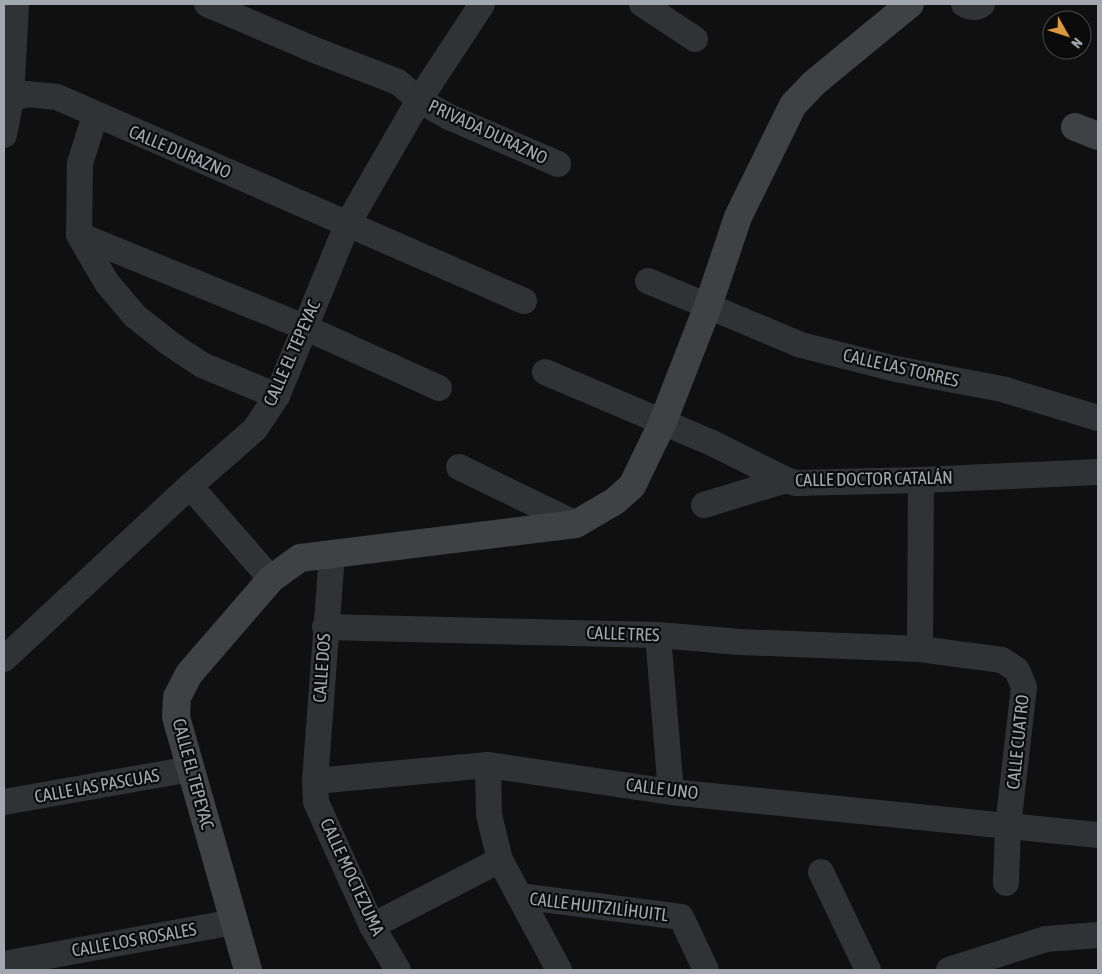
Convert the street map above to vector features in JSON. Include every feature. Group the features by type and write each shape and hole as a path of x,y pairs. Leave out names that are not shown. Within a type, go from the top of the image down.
{"street":[{"path":"4,134 11,99 16,4"},
{"name":"PRIVADA DURAZNO","path":"207,4 317,51 398,82 419,100 447,116 558,164"},
{"name":"CALLE EL TEPEYAC","path":"4,659 190,486 255,429 277,396 347,225 419,100 482,4"},
{"path":"642,4 696,39"},
{"path":"458,467 576,524 615,501 632,486 662,424 708,306 738,217 793,105 814,83 910,4"},
{"path":"964,4 968,6 979,6 982,4"},
{"name":"CALLE DURAZNO","path":"11,99 27,94 57,97 96,116 524,301"},
{"path":"96,116 80,163 79,235 107,283 135,316 169,344 202,364 277,396"},
{"path":"79,235 304,327 439,388"},
{"name":"CALLE LAS TORRES","path":"648,281 801,345 896,369 1002,389 1098,418"},
{"name":"CALLE DOCTOR CATALÁN","path":"545,372 662,424 712,443 786,480 796,482 921,480 1098,472"},
{"path":"704,505 786,480"},
{"path":"920,649 921,480"},
{"path":"190,486 271,579"},
{"name":"CALLE EL TEPEYAC","path":"248,970 176,717 177,697 189,674 271,579 300,558 576,524"},
{"name":"CALLE DOS","path":"315,781 325,627 332,554"},
{"name":"CALLE TRES","path":"325,627 658,635 740,642 920,649"},
{"path":"658,635 671,792"},
{"name":"CALLE CUATRO","path":"920,649 1002,660 1017,670 1024,686 1008,826 1006,883"},
{"path":"488,766 489,815 500,860 559,970"},
{"name":"CALLE UNO","path":"315,781 488,766 671,792 1098,835"},
{"name":"CALLE LAS PASCUAS","path":"4,802 191,769"},
{"name":"CALLE MOCTEZUMA","path":"315,781 316,802 372,926 398,970"},
{"path":"372,926 500,860"},
{"path":"821,872 868,970"},
{"name":"CALLE HUITZILÍHUITL","path":"519,896 680,917 706,970"},
{"name":"CALLE LOS ROSALES","path":"4,964 234,922"},
{"path":"949,970 982,965 1046,939 1098,935"}]}
